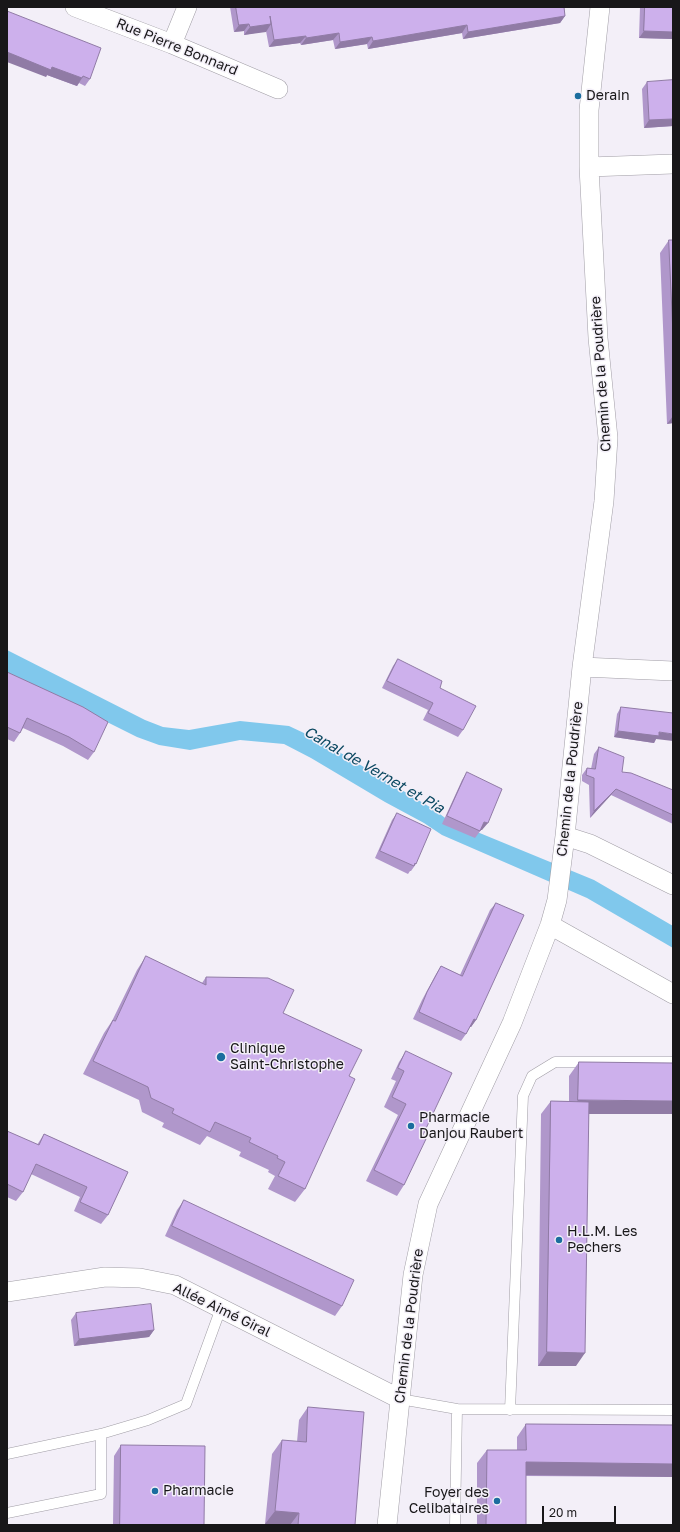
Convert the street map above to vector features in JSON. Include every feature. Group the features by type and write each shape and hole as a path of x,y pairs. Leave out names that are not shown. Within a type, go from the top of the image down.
{"street":[{"name":"Rue Pierre Bonnard","path":"75,7 172,44 278,89"},
{"path":"172,44 187,7"},
{"name":"Chemin de la Poudrière","path":"387,1525 413,1275 428,1204 512,1023 550,926 557,900 582,666 604,501 608,438 598,338 589,167 589,110 600,7"},
{"path":"589,167 673,164"},
{"path":"582,666 673,671"},
{"path":"565,836 590,844 673,885"},
{"path":"550,926 673,994"},
{"name":"Allée Aimé Giral","path":"7,1292 105,1277 140,1278 175,1285 400,1399"}],"lane":[{"path":"510,1410 523,1096 532,1076 555,1062 673,1062"},
{"path":"7,1454 101,1434 148,1420 186,1404 221,1308"},
{"path":"400,1399 457,1409 673,1410"},
{"path":"455,1525 457,1409"},
{"path":"7,1513 101,1494 101,1434"}],"water":[{"name":"Canal de Vernet et Pia","path":"7,650 145,720 163,727 189,730 240,721 289,726 321,741 433,809 448,820 594,880 673,926 673,948 587,898 442,835 424,823 284,744 240,740 190,750 159,745 137,737 7,672"}],"building":[{"path":"236,7 564,7 565,16 468,32 467,25 373,41 372,37 340,42 339,33 306,38 306,36 274,40 270,16 271,24 250,27 249,24 239,25"},
{"path":"645,7 673,7 673,32 644,31"},
{"path":"7,11 101,48 90,79 83,76 82,78 52,67 51,70 7,52"},
{"path":"673,80 673,119 649,120 647,82"},
{"path":"669,240 673,240 673,334"},
{"path":"398,659 442,681 440,688 476,706 463,730 428,713 433,703 387,681"},
{"path":"7,672 83,707 108,722 94,752 69,737 27,718 20,733 7,727"},
{"path":"621,707 673,713 673,734 659,732 659,736 618,731"},
{"path":"599,747 624,757 622,772 631,773 673,790 673,815 616,789 594,811 594,778 586,775 587,768 595,769"},
{"path":"467,772 502,789 488,823 484,822 480,831 447,816"},
{"path":"397,813 431,829 414,866 380,851"},
{"path":"496,903 524,915 476,1020 474,1019 466,1034 419,1012 427,992 441,966 462,976"},
{"path":"146,956 206,985 206,977 268,978 294,990 283,1013 362,1050 349,1076 355,1079 305,1189 278,1176 285,1162 277,1158 278,1156 249,1142 251,1138 215,1122 210,1132 172,1113 174,1109 151,1098 148,1087 93,1061 113,1020 115,1021"},
{"name":"Pharmacie Danjou Raubert","path":"406,1051 452,1073 422,1137 426,1139 404,1185 374,1170 406,1104 392,1097 404,1071 398,1068"},
{"path":"579,1062 673,1063 673,1101 578,1100"},
{"path":"551,1101 589,1102 585,1353 547,1352"},
{"path":"7,1131 39,1145 44,1134 128,1172 108,1215 80,1202 87,1187 36,1164 23,1192 7,1184"},
{"path":"184,1200 354,1280 342,1306 172,1226"},
{"path":"151,1304 154,1330 79,1339 76,1313"},
{"path":"308,1407 364,1412 355,1525 298,1525 299,1513 275,1511 282,1440 306,1442"},
{"name":"Foyer des Celibataires","path":"526,1424 673,1425 673,1464 526,1462 526,1525 486,1525 487,1450 526,1450"},
{"name":"Pharmacie","path":"121,1445 205,1446 204,1525 120,1525"}],"place":[{"name":"Derain","path":"578,96"},
{"name":"Clinique Saint-Christophe","path":"221,1057"},
{"name":"Pharmacie Danjou Raubert","path":"411,1126"},
{"name":"H.L.M. Les Pechers","path":"559,1240"},
{"name":"Pharmacie","path":"155,1491"},
{"name":"Foyer des Celibataires","path":"497,1501"}]}
